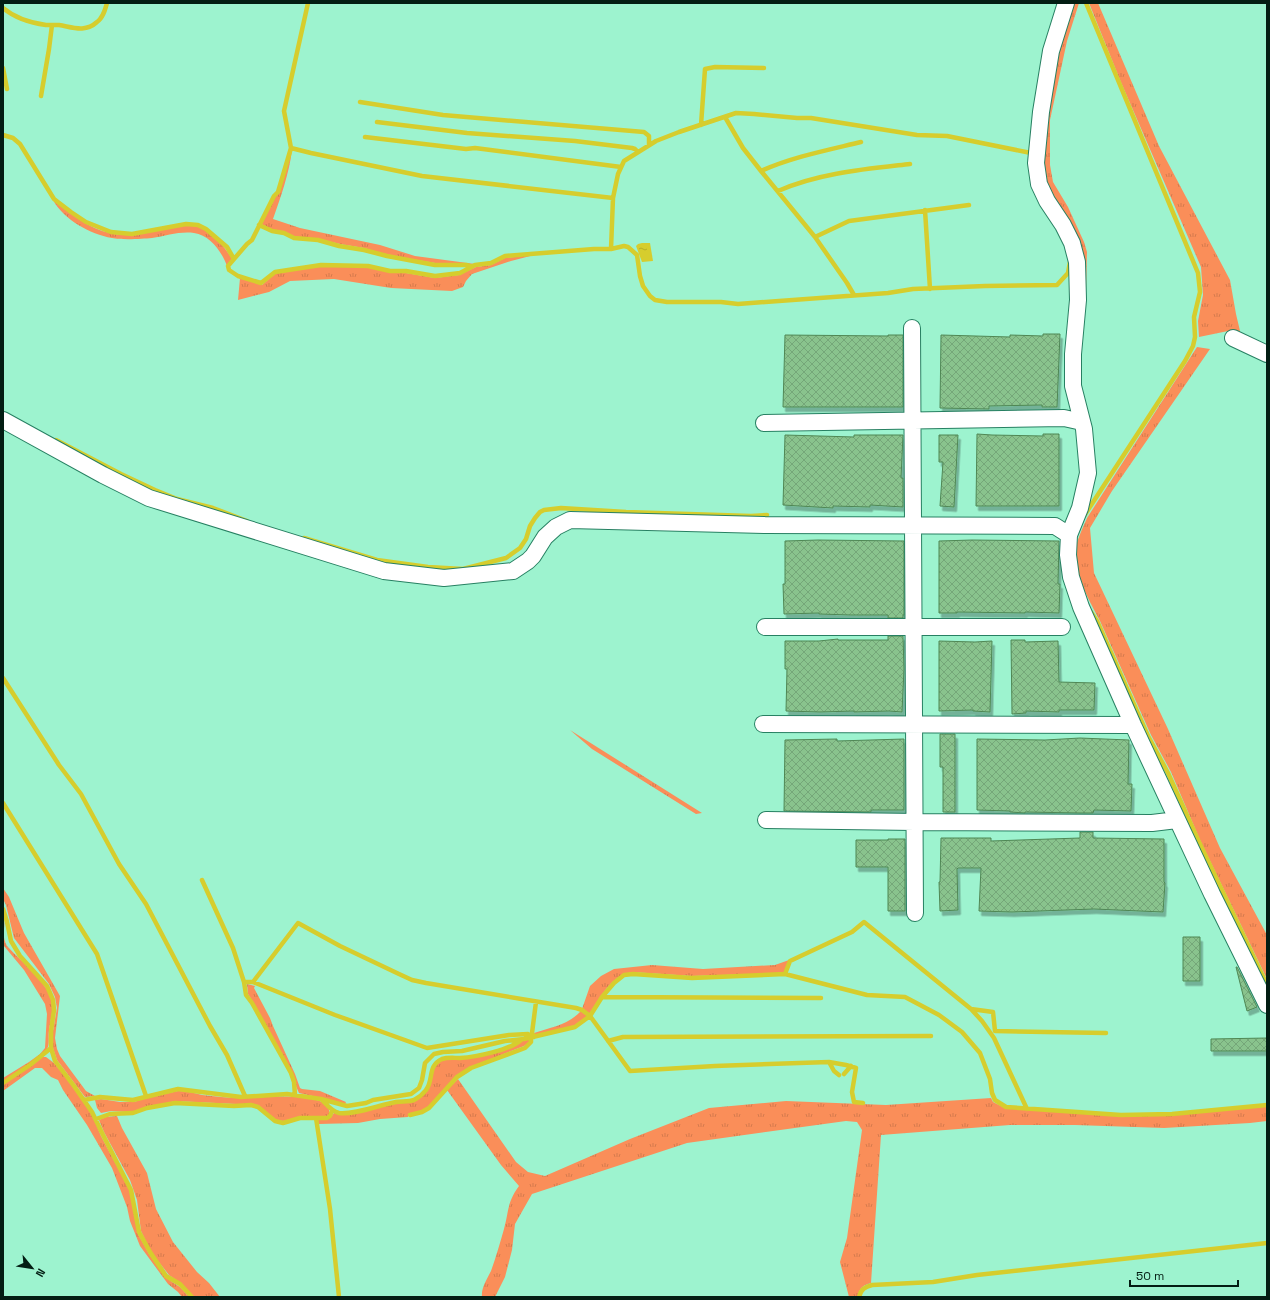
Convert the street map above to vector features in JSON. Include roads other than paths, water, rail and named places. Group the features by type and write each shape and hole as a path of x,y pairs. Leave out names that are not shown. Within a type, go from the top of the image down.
{"street":[{"path":"1066,3 1051,51 1041,112 1036,163 1039,184 1046,201 1063,225 1072,243 1077,262 1078,300 1073,354 1073,386 1082,422 1088,473 1080,508 1069,535 1068,555 1073,583 1081,607 1133,725 1212,894 1267,1005"},
{"path":"912,328 915,914"},
{"path":"1233,338 1267,354"},
{"path":"764,423 1064,418 1082,422"},
{"path":"3,420 103,475 149,498 384,571 444,578 513,571 530,558 545,537 556,527 570,520 765,525 1055,526 1069,535"},
{"path":"765,627 1062,627"},
{"path":"764,724 1133,725"},
{"path":"766,820 915,822 1152,822 1177,820"}],"water":[{"path":"642,243 650,243 653,261 642,262 636,246"}],"waterway":[{"path":"3,8 23,20 46,25 83,28 92,25 101,18 104,14 107,3"},
{"path":"308,3 284,111 291,148 278,192 274,196 252,240 228,266 229,270 238,276 261,283 275,272 321,265 368,266 390,271 406,271 435,276 460,273 475,265 491,263 505,256 611,249 624,246 628,247 637,255 643,286 655,300 667,302 721,302 738,304 888,293 913,289 1057,285 1068,273 1070,262"},
{"path":"1084,516 1185,361 1193,346 1195,337 1194,317 1200,292 1198,273 1086,3"},
{"path":"41,96 52,25"},
{"path":"701,125 705,69 715,67 764,68"},
{"path":"3,68 7,89"},
{"path":"360,102 443,115 644,132 649,136 649,145"},
{"path":"611,249 613,198 618,174 624,161 656,141 736,113 811,118 917,135 947,136 1031,153 1031,156"},
{"path":"725,117 743,148 815,237 854,295"},
{"path":"377,122 467,133 575,141 632,148 638,152"},
{"path":"3,135 13,138 20,144 54,199 86,222 111,232 132,234 186,224 198,225 206,229 227,247 234,259"},
{"path":"365,137 466,149 475,148 621,167"},
{"path":"761,171 798,158 861,142"},
{"path":"291,148 422,176 613,198"},
{"path":"778,191 793,185 826,176 859,170 910,164"},
{"path":"815,237 849,221 969,205"},
{"path":"925,210 930,289"},
{"path":"259,225 272,231 284,233 294,238 318,240 339,246 435,265 467,265 472,267"},
{"path":"56,440 155,490 177,499 213,508 247,521"},
{"path":"304,538 377,560 428,567 463,569 506,558 520,548 526,539 530,526 535,518 544,510 561,508 626,512 751,516 767,515"},
{"path":"1091,612 1097,621 1148,736 1168,773 1267,985"},
{"path":"3,678 59,765 81,794 119,864 146,904 210,1026 227,1055 245,1096"},
{"path":"3,803 97,954 146,1096"},
{"path":"202,880 233,948 244,982 246,995 291,1073 294,1082 295,1095"},
{"path":"3,909 11,941 20,956 47,986 53,1000 54,1010 51,1031 51,1048 55,1061 92,1112 131,1190 139,1232 150,1252 166,1276 180,1284 192,1297"},
{"path":"785,974 790,961 852,932 864,922 971,1009 993,1012 995,1031 1106,1033"},
{"path":"253,982 298,923 340,946 412,980 582,1010 590,1016 630,1071 829,1062 856,1068 852,1092 854,1102 863,1103"},
{"path":"84,1100 100,1097 133,1100 178,1089 241,1097 287,1094 321,1099 347,1106 366,1103 373,1100 411,1094 419,1088 425,1063 434,1054 462,1051 575,1027 590,1016 602,997 614,983 624,975 633,974 692,978 785,974 867,995 905,997 939,1015 962,1032 980,1053 990,1079 992,1093 995,1100 1006,1107 1121,1115 1172,1114 1267,1105"},
{"path":"244,982 253,982 335,1015 427,1048 509,1035 528,1034 531,1037 531,1042 525,1048 471,1068 457,1077 429,1108 422,1112 410,1115"},
{"path":"602,997 821,998"},
{"path":"534,1037 532,1033 536,1002"},
{"path":"971,1009 994,1038 1027,1109"},
{"path":"608,1041 623,1037 931,1036"},
{"path":"322,1100 329,1108 339,1113 352,1113 396,1102 414,1100 426,1090 430,1082 434,1065 442,1059 483,1055 509,1047 521,1040"},
{"path":"3,1083 30,1065 51,1048"},
{"path":"829,1062 834,1071 839,1075"},
{"path":"844,1074 851,1066"},
{"path":"96,1119 110,1114 133,1113 147,1108 175,1103 234,1106 251,1105 258,1107 275,1121 283,1123 300,1118 327,1118 330,1116 332,1111"},
{"path":"316,1118 330,1209 339,1297"},
{"path":"859,1297 864,1289 872,1285 933,1282 977,1275 1267,1243"}]}
